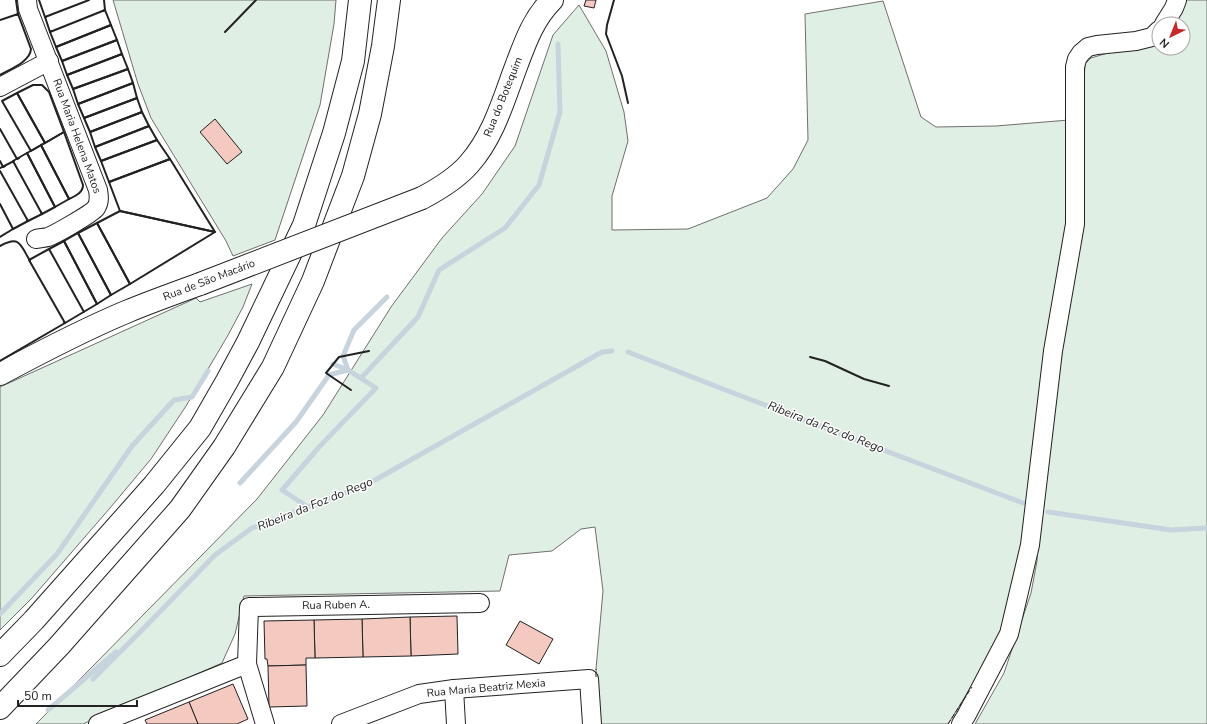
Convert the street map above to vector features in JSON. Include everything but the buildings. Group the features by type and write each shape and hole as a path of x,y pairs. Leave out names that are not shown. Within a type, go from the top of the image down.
{"main road":[{"path":"0,655 34,620 154,485 200,428 227,381 248,342 304,225 334,133 353,61 360,0"},
{"path":"0,708 58,646 180,509 224,447 273,367 313,281 353,176 370,114 383,46 389,0"},
{"name":"Rua do Botequim","path":"422,198 453,178 468,165 481,149 491,132 499,113 528,35 541,12 552,0"},
{"name":"Rua de São Macário","path":"0,374 50,347 125,313 422,198"}],"street":[{"name":"Rua Maria Helena Matos","path":"27,0 28,9 99,196 96,208 87,216 48,237 36,239"},
{"path":"1169,16 1174,8 1176,0"},
{"path":"961,724 1009,634 1030,545 1053,351 1075,224 1075,67 1077,59 1088,47 1136,41 1151,37"},
{"path":"0,88 49,61"},
{"name":"Rua Ruben A.","path":"265,724 247,664 249,607 480,603"},
{"path":"98,724 247,664"},
{"name":"Rua Maria Beatriz Mexia","path":"342,724 420,694 454,689 589,679 592,724"},
{"path":"454,689 456,724"}],"green space":[{"path":"113,0 336,0 334,24 320,105 275,240 233,256 226,241 151,118 138,84"},
{"path":"1179,0 1207,0 1207,724 975,724 1004,673 1031,593 1037,561 1045,434 1081,144 1085,64 1091,58 1121,49 1151,37 1151,56 1191,56 1191,16 1170,16"},
{"path":"883,1 921,117 936,127 996,126 1069,120 1070,220 1024,535 999,642 948,724 600,724 596,669 603,591 595,527 581,529 552,551 509,555 500,591 244,596 235,634 222,663 83,724 36,724 257,499 323,415 391,307 442,238 482,194 515,146 553,35 579,5 606,51 624,112 628,141 612,196 612,230 688,229 767,198 793,169 808,140 805,14"},
{"path":"252,284 243,307 227,337 186,406 151,459 32,598 0,630 0,387 196,298 200,302"}],"waterway":[{"path":"361,378 418,317 439,270 505,228 539,185 560,112 558,44"},
{"path":"348,370 343,356 354,330 387,297"},
{"name":"Ribeira da Foz do Rego","path":"93,679 215,555 252,528 368,484 602,352 612,351"},
{"name":"Ribeira da Foz do Rego","path":"628,352 1023,503"},
{"path":"333,364 348,370"},
{"path":"240,483 296,422 329,375 348,370 376,388 320,446 282,490 308,507"},
{"path":"0,614 57,554 132,446 174,400 192,397 208,371"},
{"name":"Ribeira da Foz do Rego","path":"1048,512 1171,530 1207,528"},
{"path":"48,710 116,652"}],"fence":[{"path":"596,669 596,677"},
{"path":"948,724 972,687"}],"wall":[{"path":"16,0 17,15"},
{"path":"39,0 46,17"},
{"path":"51,31 50,32 45,17 89,0"},
{"path":"103,11 105,10 104,0"},
{"path":"225,32 256,0"},
{"path":"614,0 606,34 622,76 628,103"},
{"path":"105,10 111,25 56,47 50,32 105,10"},
{"path":"0,20 18,14 31,49 27,58 14,68 0,75"},
{"path":"111,25 117,40 62,61 56,47 111,25"},
{"path":"117,40 122,54 67,75 62,61 117,40"},
{"path":"122,54 128,69 73,89 67,75 122,54"},
{"path":"128,69 133,83 78,104 73,89 128,69"},
{"path":"133,83 137,98 84,118 78,104 133,83"},
{"path":"33,85 42,85 49,92 64,132 45,143 17,93 33,85"},
{"path":"45,143 17,93 2,101 31,151 64,132 83,185 80,192 69,199 41,145 45,143"},
{"path":"137,98 142,112 90,132 84,118 137,98"},
{"path":"142,112 149,126 95,147 90,132 142,112"},
{"path":"149,126 157,140 101,161 95,147 149,126"},
{"path":"0,129 17,159 19,158"},
{"path":"157,140 170,159 109,182 101,161 157,140"},
{"path":"41,145 69,199 55,207 27,153 41,145"},
{"path":"27,153 55,207 42,214 13,161 27,153"},
{"path":"170,159 215,232 120,211 109,182 170,159"},
{"path":"0,161 3,167 5,166"},
{"path":"0,168 14,161"},
{"path":"0,171 28,221 42,214 41,212"},
{"path":"0,204 13,229 28,221 27,220"},
{"path":"120,211 215,232 130,284 97,223 120,211"},
{"path":"97,223 130,284 111,295 78,233 97,223"},
{"path":"0,237 13,229"},
{"path":"78,233 111,295 97,304 64,241 78,233"},
{"path":"0,246 16,241 19,243 30,261"},
{"path":"84,312 49,249 29,260 65,323 97,304 64,241 49,249 84,312"},
{"path":"0,361 65,323 64,322"},
{"path":"351,390 326,373 339,357 369,351"},
{"path":"810,357 825,361 864,379 889,386"}]}
